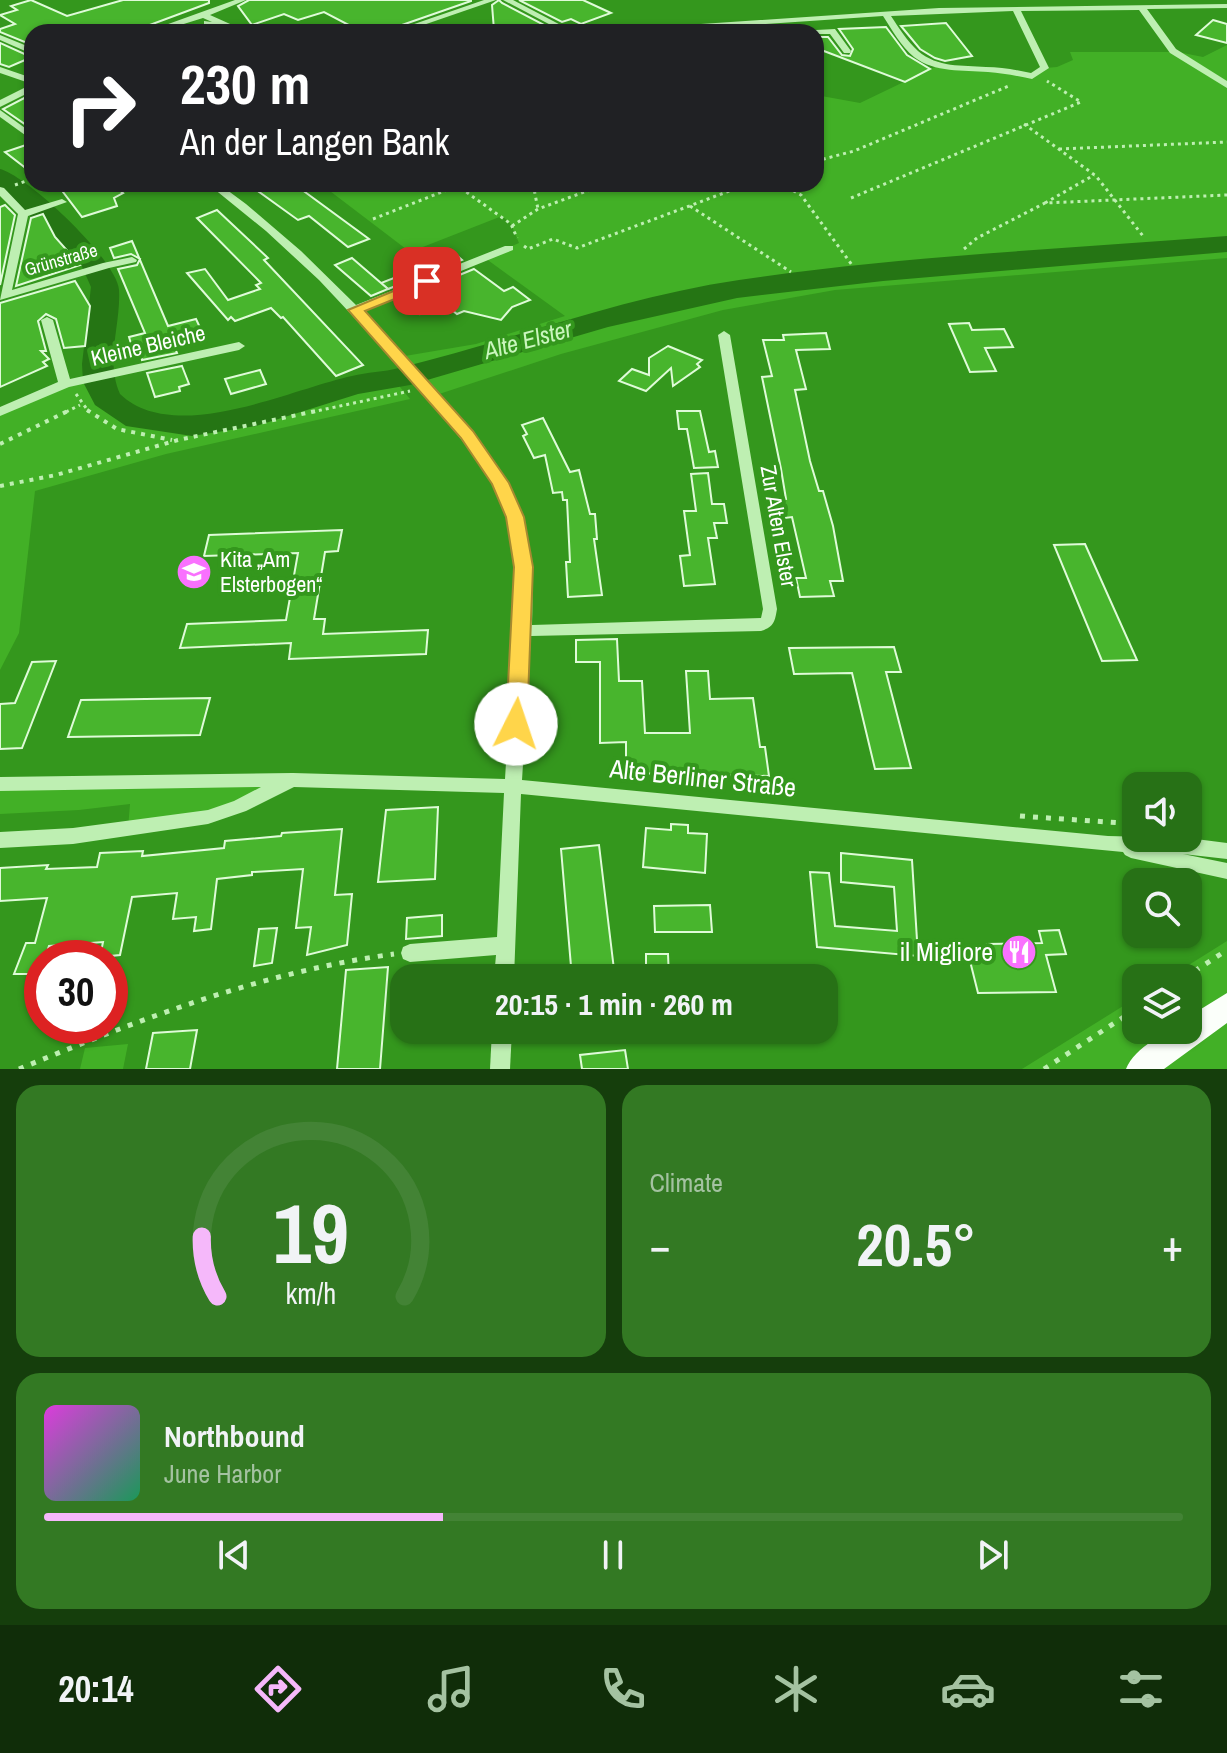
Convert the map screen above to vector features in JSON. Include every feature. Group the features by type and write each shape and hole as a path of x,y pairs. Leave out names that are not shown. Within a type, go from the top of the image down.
{"main road":[{"path":"1140,1069 1227,1006"}],"street":[{"path":"177,24 242,0"},
{"path":"419,24 492,0"},
{"path":"507,0 554,24"},
{"path":"907,2 925,0"},
{"path":"907,2 918,12"},
{"path":"787,24 918,12 1142,8 1188,3 1227,6"},
{"path":"1142,8 1173,51 1227,85"},
{"path":"886,14 917,58 949,68 1000,68 1033,76 1045,68 1016,10"},
{"path":"203,15 225,24"},
{"path":"183,24 208,24"},
{"path":"824,32 832,31 847,51"},
{"path":"0,37 24,48"},
{"path":"0,70 24,78"},
{"path":"0,104 24,91"},
{"path":"0,113 24,131"},
{"path":"0,190 26,213"},
{"path":"223,192 280,236 400,359 467,434 500,483 515,517 524,567 505,964"},
{"path":"26,213 62,202"},
{"path":"2,296 26,213"},
{"path":"355,310 509,248"},
{"name":"Grünstraße","path":"2,296 132,260"},
{"name":"Kleine Bleiche","path":"47,320 65,384"},
{"name":"Zur Alten Elster","path":"522,631 761,625 768,621 770,609 724,335"},
{"name":"Kleine Bleiche","path":"0,412 65,384 239,346"},
{"name":"Alte Berliner Straße","path":"0,840 73,836 208,817 240,806 293,780"},
{"name":"Alte Berliner Straße","path":"0,784 293,780 512,786 1108,844 1188,846 1227,851"},
{"name":"Alte Berliner Straße","path":"1108,844 1227,871"},
{"path":"410,953 506,945"},
{"path":"500,1069 501,1044"}],"path":[{"path":"824,159 854,151 1033,76 1081,102 851,198"},
{"path":"1024,124 1094,175 1143,236"},
{"path":"1059,149 1227,142"},
{"path":"964,249 977,238 1094,175"},
{"path":"19,183 24,181"},
{"path":"373,219 439,192"},
{"path":"467,192 512,226 519,243 528,249 553,239 577,248 727,192"},
{"path":"535,192 538,209"},
{"path":"512,226 538,209 584,192"},
{"path":"796,192 801,195 852,265"},
{"path":"1045,203 1227,195"},
{"path":"690,206 791,272"},
{"path":"65,384 73,388 80,405 107,424 139,436 178,440"},
{"path":"0,486 56,475 178,440 425,388"},
{"path":"0,444 80,405"},
{"path":"1202,966 1227,950"},
{"path":"19,1069 116,1031 305,968 410,953"},
{"path":"1044,1069 1122,1018"}],"green space":[{"path":"1227,45 1227,258 835,290 723,310 561,354 433,396 399,357 476,344 565,316 485,258 519,243 511,224 502,216 410,252 331,192 824,192 824,96 860,103 937,66 1031,76 1045,68 1073,60 1070,52 1178,52 1203,57"},
{"path":"85,379 99,382 111,401 127,414 169,426 238,420 326,394 395,381 410,399 166,454 35,491 19,633 0,670 0,412"},
{"path":"287,781 239,805 128,829 130,804 0,814 0,785"},
{"path":"1227,941 1227,1004 1202,1022 1202,964 1190,964"},
{"path":"1122,1007 1122,1044 1170,1044 1135,1069 1022,1069"},
{"path":"1227,1008 1227,1069 1143,1069 1177,1044 1202,1044 1202,1026"},
{"path":"128,1044 123,1069 80,1069 85,1048"}],"building":[{"path":"31,0 67,16 123,0 209,0 209,3 153,24 24,24 24,42 0,32 0,29 15,24 0,15 17,10 11,6"},
{"path":"249,0 471,0 405,24 347,24 324,12 298,20 284,14 251,24 238,6"},
{"path":"499,0 542,24 494,24 492,5"},
{"path":"519,0 583,0 611,13 581,24 571,19 562,22"},
{"path":"1213,20 1227,24 1227,43 1196,35"},
{"path":"946,23 972,56 945,61 935,58 920,49 901,26"},
{"path":"886,27 907,55 930,69 905,82 824,51 824,37 828,37 842,55 850,56 853,49 839,29"},
{"path":"0,43 24,54 24,60 9,67 0,64"},
{"path":"24,98 24,123 3,109"},
{"path":"24,146 24,167 5,152"},
{"path":"63,192 123,193 114,198 117,206 82,217"},
{"path":"259,192 305,192 369,239 348,247 309,216 298,220"},
{"path":"5,205 15,215 0,285 0,207"},
{"path":"217,210 268,258 264,260 363,365 336,376 283,317 271,308 235,321 231,317 228,320 187,273 205,269 228,300 260,289 256,285 261,283 197,218"},
{"path":"43,214 55,237 80,265 16,286 31,218"},
{"path":"132,241 140,259 131,254 114,258 110,248"},
{"path":"455,254 462,260 388,289 381,283"},
{"path":"352,258 388,289 371,296 335,265"},
{"path":"140,259 168,326 196,319 204,336 173,343 177,353 142,360 141,356 135,357 129,337 145,333 118,269 137,265"},
{"path":"474,269 504,291 513,287 530,300 512,307 501,320 464,311 457,314 444,304 420,314 401,299"},
{"path":"75,281 90,306 85,346 64,348 56,319 46,314 38,321 46,351 41,351 49,359 43,362 47,366 0,387 0,303"},
{"path":"969,323 972,330 1004,329 1013,347 985,348 996,371 970,372 949,324"},
{"path":"826,333 830,349 796,350 806,389 795,390 810,461 833,526 843,581 830,581 834,596 800,597 796,578 806,578 792,517 785,518 781,500 786,499 762,377 772,376 763,340 784,340 783,335"},
{"path":"668,346 702,360 697,364 700,367 673,386 671,368 646,391 619,381 632,369 649,375 649,358"},
{"path":"182,366 189,384 179,387 180,391 155,397 147,373"},
{"path":"260,370 266,384 231,394 225,379"},
{"path":"677,411 700,411 709,452 715,451 718,467 694,468 687,429 679,429"},
{"path":"543,418 570,472 579,470 590,514 595,514 597,539 594,539 602,595 568,597 567,500 563,500 562,492 553,493 545,455 534,458 523,436 527,434 522,425"},
{"path":"708,473 712,504 724,504 727,523 714,523 717,538 708,538 715,584 684,586 680,556 690,555 684,511 696,511 691,474"},
{"path":"342,530 338,551 325,552 314,619 325,619 323,634 428,630 426,654 289,659 291,643 180,648 187,624 286,620 298,553 204,556 209,535"},
{"path":"1085,544 1137,660 1102,661 1054,545"},
{"path":"617,639 619,681 642,681 645,733 690,733 686,671 708,671 710,699 753,698 760,747 765,747 769,776 626,773 626,742 600,743 600,662 576,662 576,640"},
{"path":"894,647 901,672 886,672 911,768 875,769 852,673 794,674 789,648"},
{"path":"56,661 22,748 0,749 0,704 15,703 32,662"},
{"path":"210,698 200,735 68,737 81,700"},
{"path":"438,807 435,879 378,882 386,810"},
{"path":"671,824 688,825 688,833 707,834 705,873 643,867 646,828 671,830"},
{"path":"342,829 335,895 352,894 347,945 307,955 311,927 296,928 303,869 252,872 252,875 217,879 211,929 194,931 196,917 173,919 177,893 132,897 123,940 36,940 47,898 0,901 0,868 48,865 46,869 97,867 100,853 143,851 142,856 224,848 225,841 281,836 282,833"},
{"path":"599,845 613,964 571,964 561,849"},
{"path":"841,853 912,860 918,956 817,947 810,872 829,873 835,926 897,931 894,887 841,882"},
{"path":"710,905 712,932 655,932 654,906"},
{"path":"442,915 442,936 406,939 407,918"},
{"path":"277,928 272,963 254,966 259,929"},
{"path":"1059,930 1066,954 1046,955 1056,992 978,993 968,953 989,953 987,944 1042,943 1039,931"},
{"path":"24,948 24,974 14,974"},
{"path":"646,954 668,954 668,964 646,964"},
{"path":"388,967 380,1069 337,1069 346,970"},
{"path":"197,1030 190,1069 146,1069 153,1033"},
{"path":"625,1050 628,1069 582,1069 580,1055"}],"waterway":[{"name":"Alte Elster","path":"0,177 15,186 92,259 105,287 97,364 99,382 106,398 138,419 192,426 256,416 353,385 399,378 601,320 737,289 883,273 1227,244"}],"place":[{"name":"Kita „Am Elsterbogen“","path":"194,572"},
{"name":"il Migliore","path":"1019,952"}],"route":[{"path":"427,281 355,310 467,434 500,483 515,517 524,567 516,724"}]}
